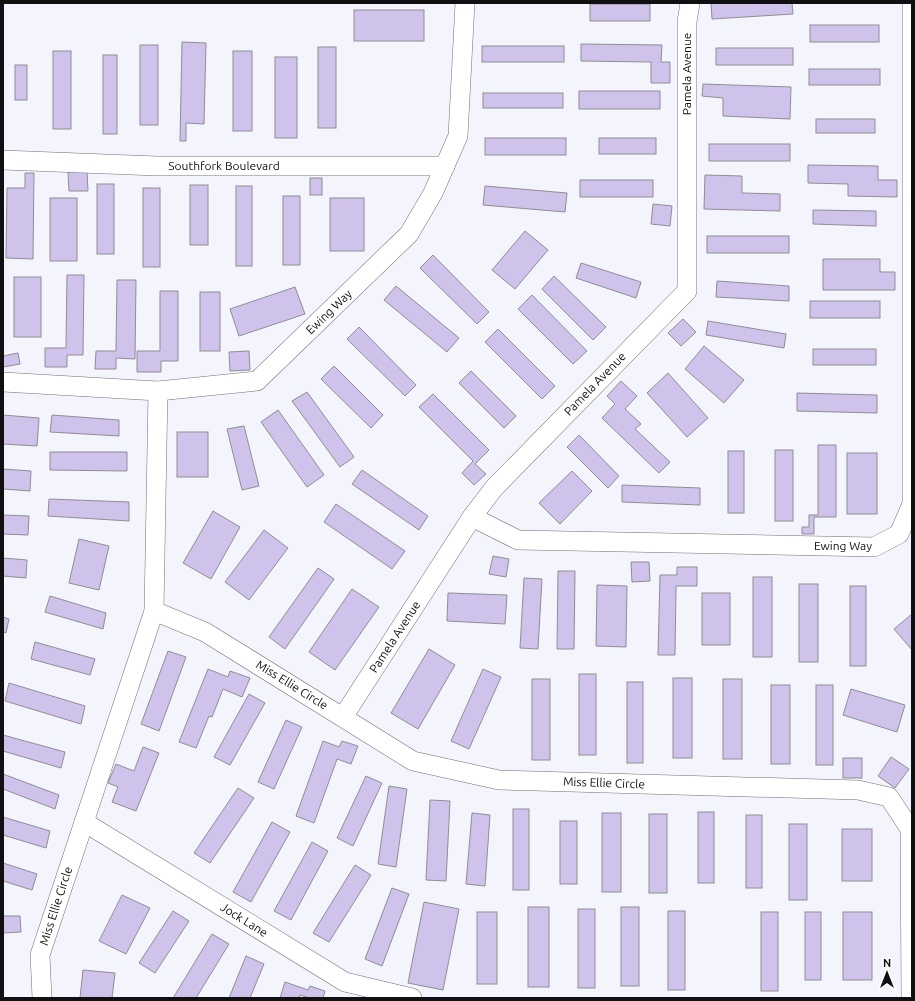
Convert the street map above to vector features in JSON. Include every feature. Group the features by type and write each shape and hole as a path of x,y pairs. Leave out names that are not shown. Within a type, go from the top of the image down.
{"street":[{"name":"Ewing Way","path":"3,382 158,391 257,381 409,234 433,193 458,136 465,3"},
{"name":"Pamela Avenue","path":"343,717 472,517 494,488 687,290 687,22 690,3"},
{"name":"Ewing Way","path":"472,517 518,540 874,547 899,534 912,504 912,3"},
{"name":"Southfork Boulevard","path":"3,160 157,166 445,166"},
{"name":"Miss Ellie Circle","path":"42,998 40,955 154,611 158,391"},
{"name":"Miss Ellie Circle","path":"154,611 205,632 414,761 499,780 858,790 889,796 910,829 911,998"},
{"name":"Jock Lane","path":"84,822 345,982 412,998"}],"building":[{"path":"711,3 792,3 793,14 712,19"},
{"path":"590,4 650,4 650,21 590,21"},
{"path":"354,10 424,10 424,41 354,41"},
{"path":"810,25 879,25 879,42 810,42"},
{"path":"182,42 206,43 204,124 186,123 186,141 180,141"},
{"path":"581,44 662,45 661,62 670,62 670,83 651,83 651,62 581,61"},
{"path":"140,45 158,45 158,125 140,125"},
{"path":"482,46 564,46 564,62 482,62"},
{"path":"318,47 336,47 336,128 318,128"},
{"path":"716,48 793,48 793,65 716,65"},
{"path":"53,51 71,51 71,129 53,129"},
{"path":"233,51 252,51 252,131 233,131"},
{"path":"103,55 117,55 117,134 103,134"},
{"path":"275,57 297,57 297,138 275,138"},
{"path":"15,65 27,65 27,100 15,100"},
{"path":"809,69 880,69 880,85 809,85"},
{"path":"703,84 791,87 790,119 723,116 723,98 702,96"},
{"path":"579,91 660,91 660,109 579,109"},
{"path":"483,93 563,93 563,108 483,108"},
{"path":"816,119 875,119 875,133 816,133"},
{"path":"485,138 566,138 566,155 485,155"},
{"path":"599,138 656,138 656,154 599,154"},
{"path":"709,144 790,144 790,161 709,161"},
{"path":"808,165 878,166 878,180 897,180 897,197 848,196 848,184 808,183"},
{"path":"87,171 88,191 69,191 68,172"},
{"path":"25,173 34,173 33,259 6,258 7,188 25,188"},
{"path":"705,175 742,176 742,193 780,194 780,211 704,209"},
{"path":"310,178 322,178 322,195 310,195"},
{"path":"580,180 653,180 653,197 580,197"},
{"path":"97,184 114,184 114,254 97,254"},
{"path":"190,185 208,185 208,245 190,245"},
{"path":"236,186 252,186 252,266 236,266"},
{"path":"485,186 567,193 565,212 483,205"},
{"path":"143,188 160,188 160,267 143,267"},
{"path":"283,196 300,196 300,265 283,265"},
{"path":"50,198 77,198 77,261 50,261"},
{"path":"330,198 364,198 364,251 330,251"},
{"path":"653,204 672,206 670,226 651,224"},
{"path":"813,210 876,211 876,226 813,224"},
{"path":"525,231 548,250 515,289 492,270"},
{"path":"707,236 789,236 789,253 707,253"},
{"path":"433,255 489,312 477,324 420,268"},
{"path":"823,259 880,259 880,272 895,272 895,290 823,290"},
{"path":"581,263 641,282 636,298 576,278"},
{"path":"67,275 84,275 83,355 67,355 67,367 45,367 45,348 66,348"},
{"path":"554,276 606,327 593,340 542,289"},
{"path":"14,277 41,277 41,337 14,337"},
{"path":"117,280 136,280 135,359 116,358 116,369 95,369 96,351 116,351"},
{"path":"717,281 789,286 789,301 716,297"},
{"path":"396,286 459,338 447,352 384,300"},
{"path":"295,287 305,314 239,336 230,309"},
{"path":"160,291 178,291 178,361 161,361 161,372 137,372 137,351 160,351"},
{"path":"200,292 220,292 220,351 200,351"},
{"path":"532,295 587,351 573,364 518,309"},
{"path":"810,301 880,301 880,318 810,318"},
{"path":"683,319 696,332 681,346 668,333"},
{"path":"708,321 786,334 784,348 706,335"},
{"path":"359,327 416,385 405,396 347,339"},
{"path":"498,329 555,386 542,399 485,342"},
{"path":"704,346 744,380 724,403 685,369"},
{"path":"813,349 876,349 876,365 813,365"},
{"path":"249,351 250,370 230,371 229,352"},
{"path":"18,353 20,364 3,367 3,356"},
{"path":"334,366 383,415 371,428 321,379"},
{"path":"471,371 516,416 504,428 459,383"},
{"path":"668,373 708,418 687,437 647,393"},
{"path":"621,381 637,396 625,409 641,424 635,429 670,462 659,473 602,418 615,404 607,396"},
{"path":"307,392 354,457 340,467 292,401"},
{"path":"797,393 877,395 877,413 797,411"},
{"path":"433,394 489,450 475,464 486,474 474,485 462,473 473,461 419,407"},
{"path":"278,410 324,475 307,487 261,422"},
{"path":"3,415 39,418 37,446 3,444"},
{"path":"52,415 119,420 119,436 50,432"},
{"path":"244,426 259,486 242,490 227,429"},
{"path":"177,432 208,432 208,477 177,477"},
{"path":"579,435 619,476 608,488 567,447"},
{"path":"818,445 836,445 836,517 814,517 814,534 802,534 802,527 809,527 809,515 818,515"},
{"path":"775,450 793,450 793,521 775,521"},
{"path":"728,451 744,451 744,513 728,513"},
{"path":"50,452 127,452 127,471 50,470"},
{"path":"847,453 877,453 877,514 847,514"},
{"path":"3,469 31,471 30,491 3,489"},
{"path":"362,470 428,516 419,530 352,484"},
{"path":"572,471 592,491 560,524 539,503"},
{"path":"622,485 700,488 700,505 622,502"},
{"path":"49,499 129,502 129,521 48,516"},
{"path":"336,504 405,551 392,569 324,522"},
{"path":"213,511 240,527 211,579 183,563"},
{"path":"3,515 29,516 28,535 3,534"},
{"path":"264,530 288,548 249,600 225,582"},
{"path":"79,539 109,546 99,590 69,583"},
{"path":"493,556 509,559 506,577 489,574"},
{"path":"3,558 27,560 26,578 3,576"},
{"path":"631,562 649,562 650,581 632,582"},
{"path":"677,567 697,567 697,586 676,586 675,655 658,655 660,575 677,575"},
{"path":"318,568 334,579 285,649 269,637"},
{"path":"558,571 575,571 574,649 557,649"},
{"path":"753,577 772,577 772,657 753,657"},
{"path":"524,578 542,579 538,649 520,648"},
{"path":"799,584 818,584 818,662 799,662"},
{"path":"597,585 627,586 626,647 596,646"},
{"path":"850,586 866,586 866,666 850,666"},
{"path":"352,589 379,607 335,670 309,652"},
{"path":"448,593 507,595 505,624 447,621"},
{"path":"702,593 730,593 730,645 702,645"},
{"path":"50,596 106,613 103,629 45,612"},
{"path":"912,614 912,650 894,629"},
{"path":"3,617 9,619 6,633 3,632"},
{"path":"35,642 95,659 90,675 31,659"},
{"path":"429,649 455,665 418,729 391,713"},
{"path":"168,651 186,657 159,731 141,724"},
{"path":"208,669 228,677 230,671 250,678 242,697 223,689 212,717 209,716 196,748 179,742"},
{"path":"483,669 501,677 469,749 451,741"},
{"path":"579,674 596,674 596,755 579,755"},
{"path":"673,678 692,678 692,758 673,758"},
{"path":"532,679 550,679 550,760 532,760"},
{"path":"723,679 742,679 742,759 723,759"},
{"path":"627,682 643,682 643,763 627,763"},
{"path":"9,683 85,706 81,724 5,701"},
{"path":"771,685 790,685 790,764 771,764"},
{"path":"816,685 833,685 833,765 816,765"},
{"path":"851,689 905,705 897,732 843,715"},
{"path":"249,694 265,703 230,765 214,757"},
{"path":"286,720 302,727 274,789 258,782"},
{"path":"3,735 65,752 61,768 3,751"},
{"path":"323,741 339,747 342,741 358,746 351,764 337,759 314,823 296,816"},
{"path":"143,747 159,753 136,811 112,802 118,787 108,783 116,764 134,771"},
{"path":"891,757 909,769 895,788 878,776"},
{"path":"843,758 862,758 862,778 843,778"},
{"path":"3,774 59,795 55,809 3,789"},
{"path":"366,776 382,783 353,846 337,838"},
{"path":"389,786 407,789 396,867 378,864"},
{"path":"238,788 254,798 210,863 194,853"},
{"path":"430,800 450,801 446,881 426,880"},
{"path":"513,809 529,809 529,890 513,890"},
{"path":"698,812 714,812 714,883 698,883"},
{"path":"472,813 490,815 485,886 466,884"},
{"path":"602,813 621,813 621,892 602,892"},
{"path":"649,814 667,814 667,893 649,893"},
{"path":"746,815 762,815 762,888 746,888"},
{"path":"3,817 50,831 46,848 3,835"},
{"path":"560,821 577,821 577,884 560,884"},
{"path":"272,822 290,832 251,902 233,892"},
{"path":"789,824 807,824 807,900 789,900"},
{"path":"842,829 872,829 872,881 842,881"},
{"path":"312,842 328,851 291,920 274,911"},
{"path":"3,863 37,874 32,890 3,881"},
{"path":"355,865 371,875 329,942 313,933"},
{"path":"392,888 409,894 382,966 365,959"},
{"path":"122,895 150,908 126,954 99,941"},
{"path":"424,902 459,909 443,990 408,983"},
{"path":"528,907 549,907 549,987 528,987"},
{"path":"621,907 639,907 639,986 621,986"},
{"path":"578,909 595,909 595,988 578,988"},
{"path":"173,911 189,921 155,973 139,963"},
{"path":"668,911 685,911 685,990 668,990"},
{"path":"477,912 497,912 497,984 477,984"},
{"path":"761,912 778,912 778,991 761,991"},
{"path":"805,912 821,912 821,980 805,980"},
{"path":"843,912 872,912 872,980 843,980"},
{"path":"3,916 20,916 21,932 3,933"},
{"path":"212,934 229,944 196,998 173,998"},
{"path":"246,956 264,964 250,998 229,998"},
{"path":"83,970 115,973 112,998 80,998"},
{"path":"285,982 308,990 310,986 325,991 323,998 310,998 300,995 299,998 280,998"}]}
